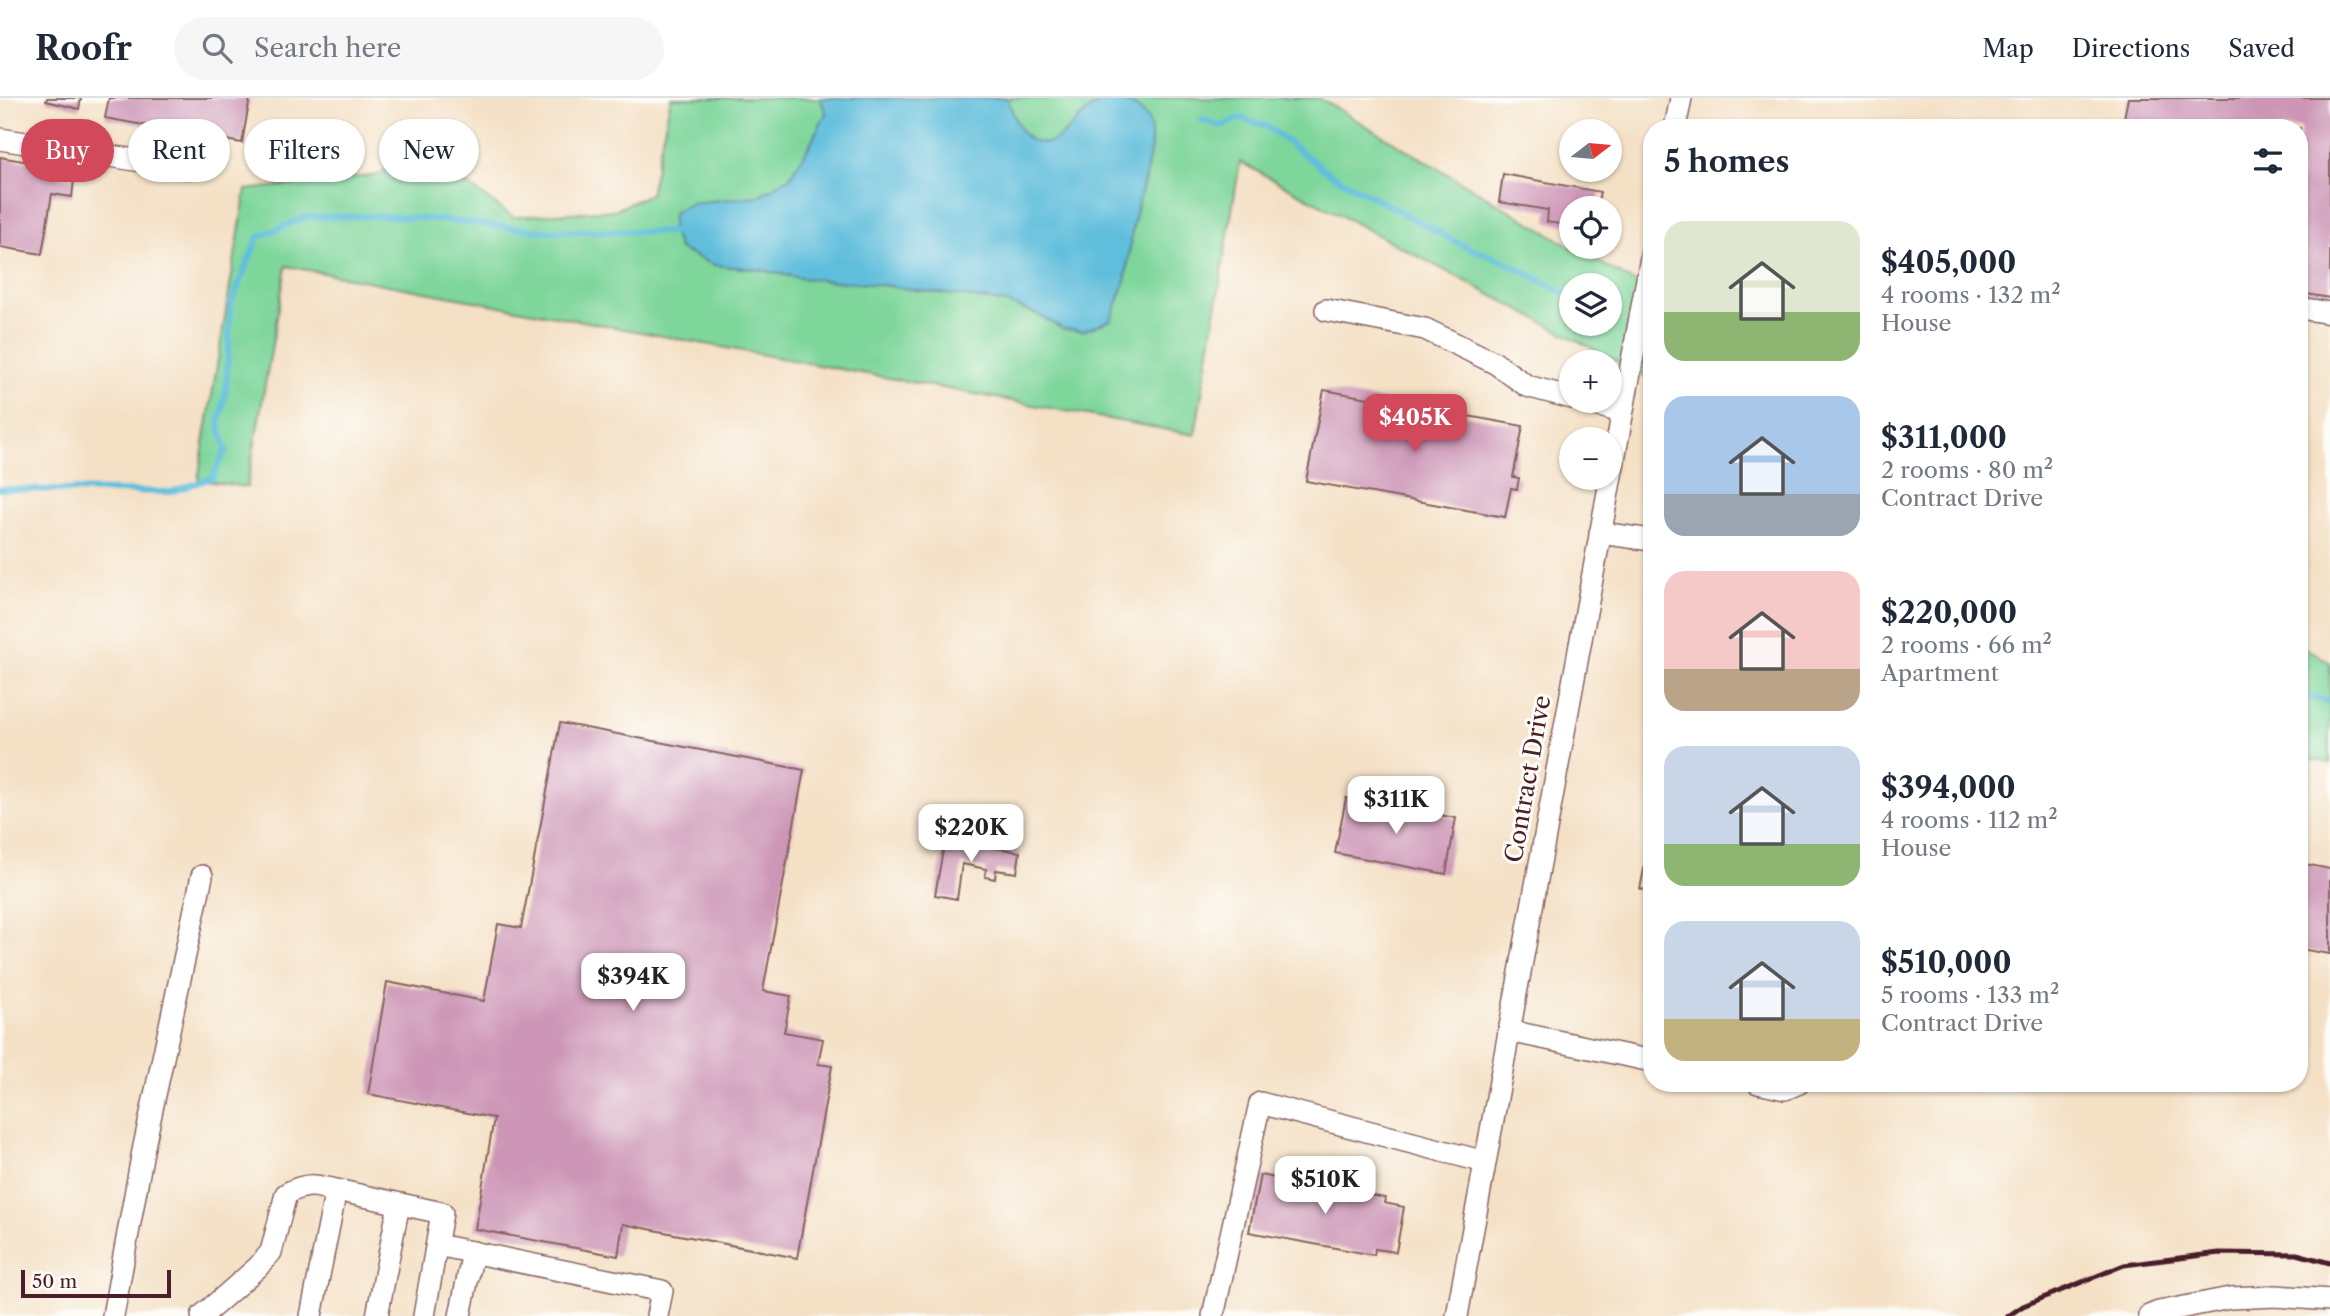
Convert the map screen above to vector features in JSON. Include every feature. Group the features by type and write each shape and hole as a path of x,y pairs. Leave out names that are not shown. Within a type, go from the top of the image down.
{"street":[{"path":"1677,119 1681,98"},
{"path":"0,139 128,159"},
{"name":"Contract Drive","path":"1622,412 1643,300"},
{"path":"2308,309 2330,313"},
{"path":"1326,310 1425,329 1495,363 1527,386 1559,395"},
{"name":"Contract Drive","path":"1457,1316 1622,413"},
{"path":"1600,533 1643,539"},
{"path":"113,1316 143,1151 202,876"},
{"path":"1509,1031 1643,1059"},
{"path":"1213,1316 1260,1103 1485,1162"},
{"path":"202,1316 258,1267 271,1251 286,1194 297,1187 309,1185 442,1213 424,1316"},
{"path":"311,1316 335,1195 327,1188"},
{"path":"377,1316 399,1204"},
{"path":"437,1245 662,1291 657,1316"},
{"path":"460,1316 473,1252"},
{"path":"2149,1316 2230,1298 2276,1296 2330,1300"}],"green space":[{"path":"671,98 1319,98 1559,240 1559,259 1593,259 1618,273 1559,273 1559,331 1240,162 1195,435 286,266 247,487 198,480 246,190 316,182 365,182 365,176 379,174 379,182 463,182 513,217 615,210 650,194"},
{"path":"1622,275 1643,287 1643,375 1622,364 1622,350 1595,350 1569,336 1622,336"},
{"path":"2308,650 2330,662 2330,763 2310,759"}],"water":[{"path":"820,98 1007,98 1024,134 1036,142 1045,143 1062,136 1086,112 1105,101 1121,101 1140,110 1149,122 1151,145 1133,227 1126,278 1111,320 1083,331 1063,329 1037,314 1003,302 881,285 799,278 762,270 714,265 679,249 672,228 673,213 691,203 758,196 789,178 826,113"}],"building":[{"path":"47,98 81,98 79,109 46,101"},
{"path":"109,98 250,98 246,119 244,119 242,143 230,141 230,119 128,119 128,122 105,118"},
{"path":"2128,98 2330,98 2330,298 2308,294 2308,119 2124,119"},
{"path":"0,157 21,161 21,182 74,182 72,197 52,194 42,254 0,247"},
{"path":"1503,174 1600,192 1599,196 1559,196 1559,224 1547,222 1548,210 1499,202"},
{"path":"1324,390 1523,426 1513,477 1519,478 1517,489 1511,488 1505,517 1306,481"},
{"path":"560,723 804,770 763,991 791,996 784,1032 823,1039 818,1064 832,1066 797,1258 623,1224 618,1256 475,1229 494,1118 368,1094 387,982 484,1001 498,924 521,928"},
{"path":"1346,798 1456,818 1446,874 1335,853"},
{"path":"945,839 1020,852 1017,873 996,870 995,879 985,877 986,869 962,864 957,899 935,895"},
{"path":"2308,865 2330,869 2330,954 2308,950"},
{"path":"1260,1175 1385,1198 1384,1203 1404,1207 1396,1252 1375,1249 1374,1255 1249,1232"}],"waterway":[{"path":"1202,120 1223,126 1240,118 1266,126 1332,175 1460,244 1508,263 1559,290"},
{"path":"0,489 171,492 212,478 226,450 219,426 226,389 231,304 258,237 306,217 383,216 539,231 682,232"},
{"path":"2308,696 2330,702"}],"railway":[{"path":"2008,1316 2023,1306 2124,1265 2219,1253 2297,1254 2330,1263"}]}
